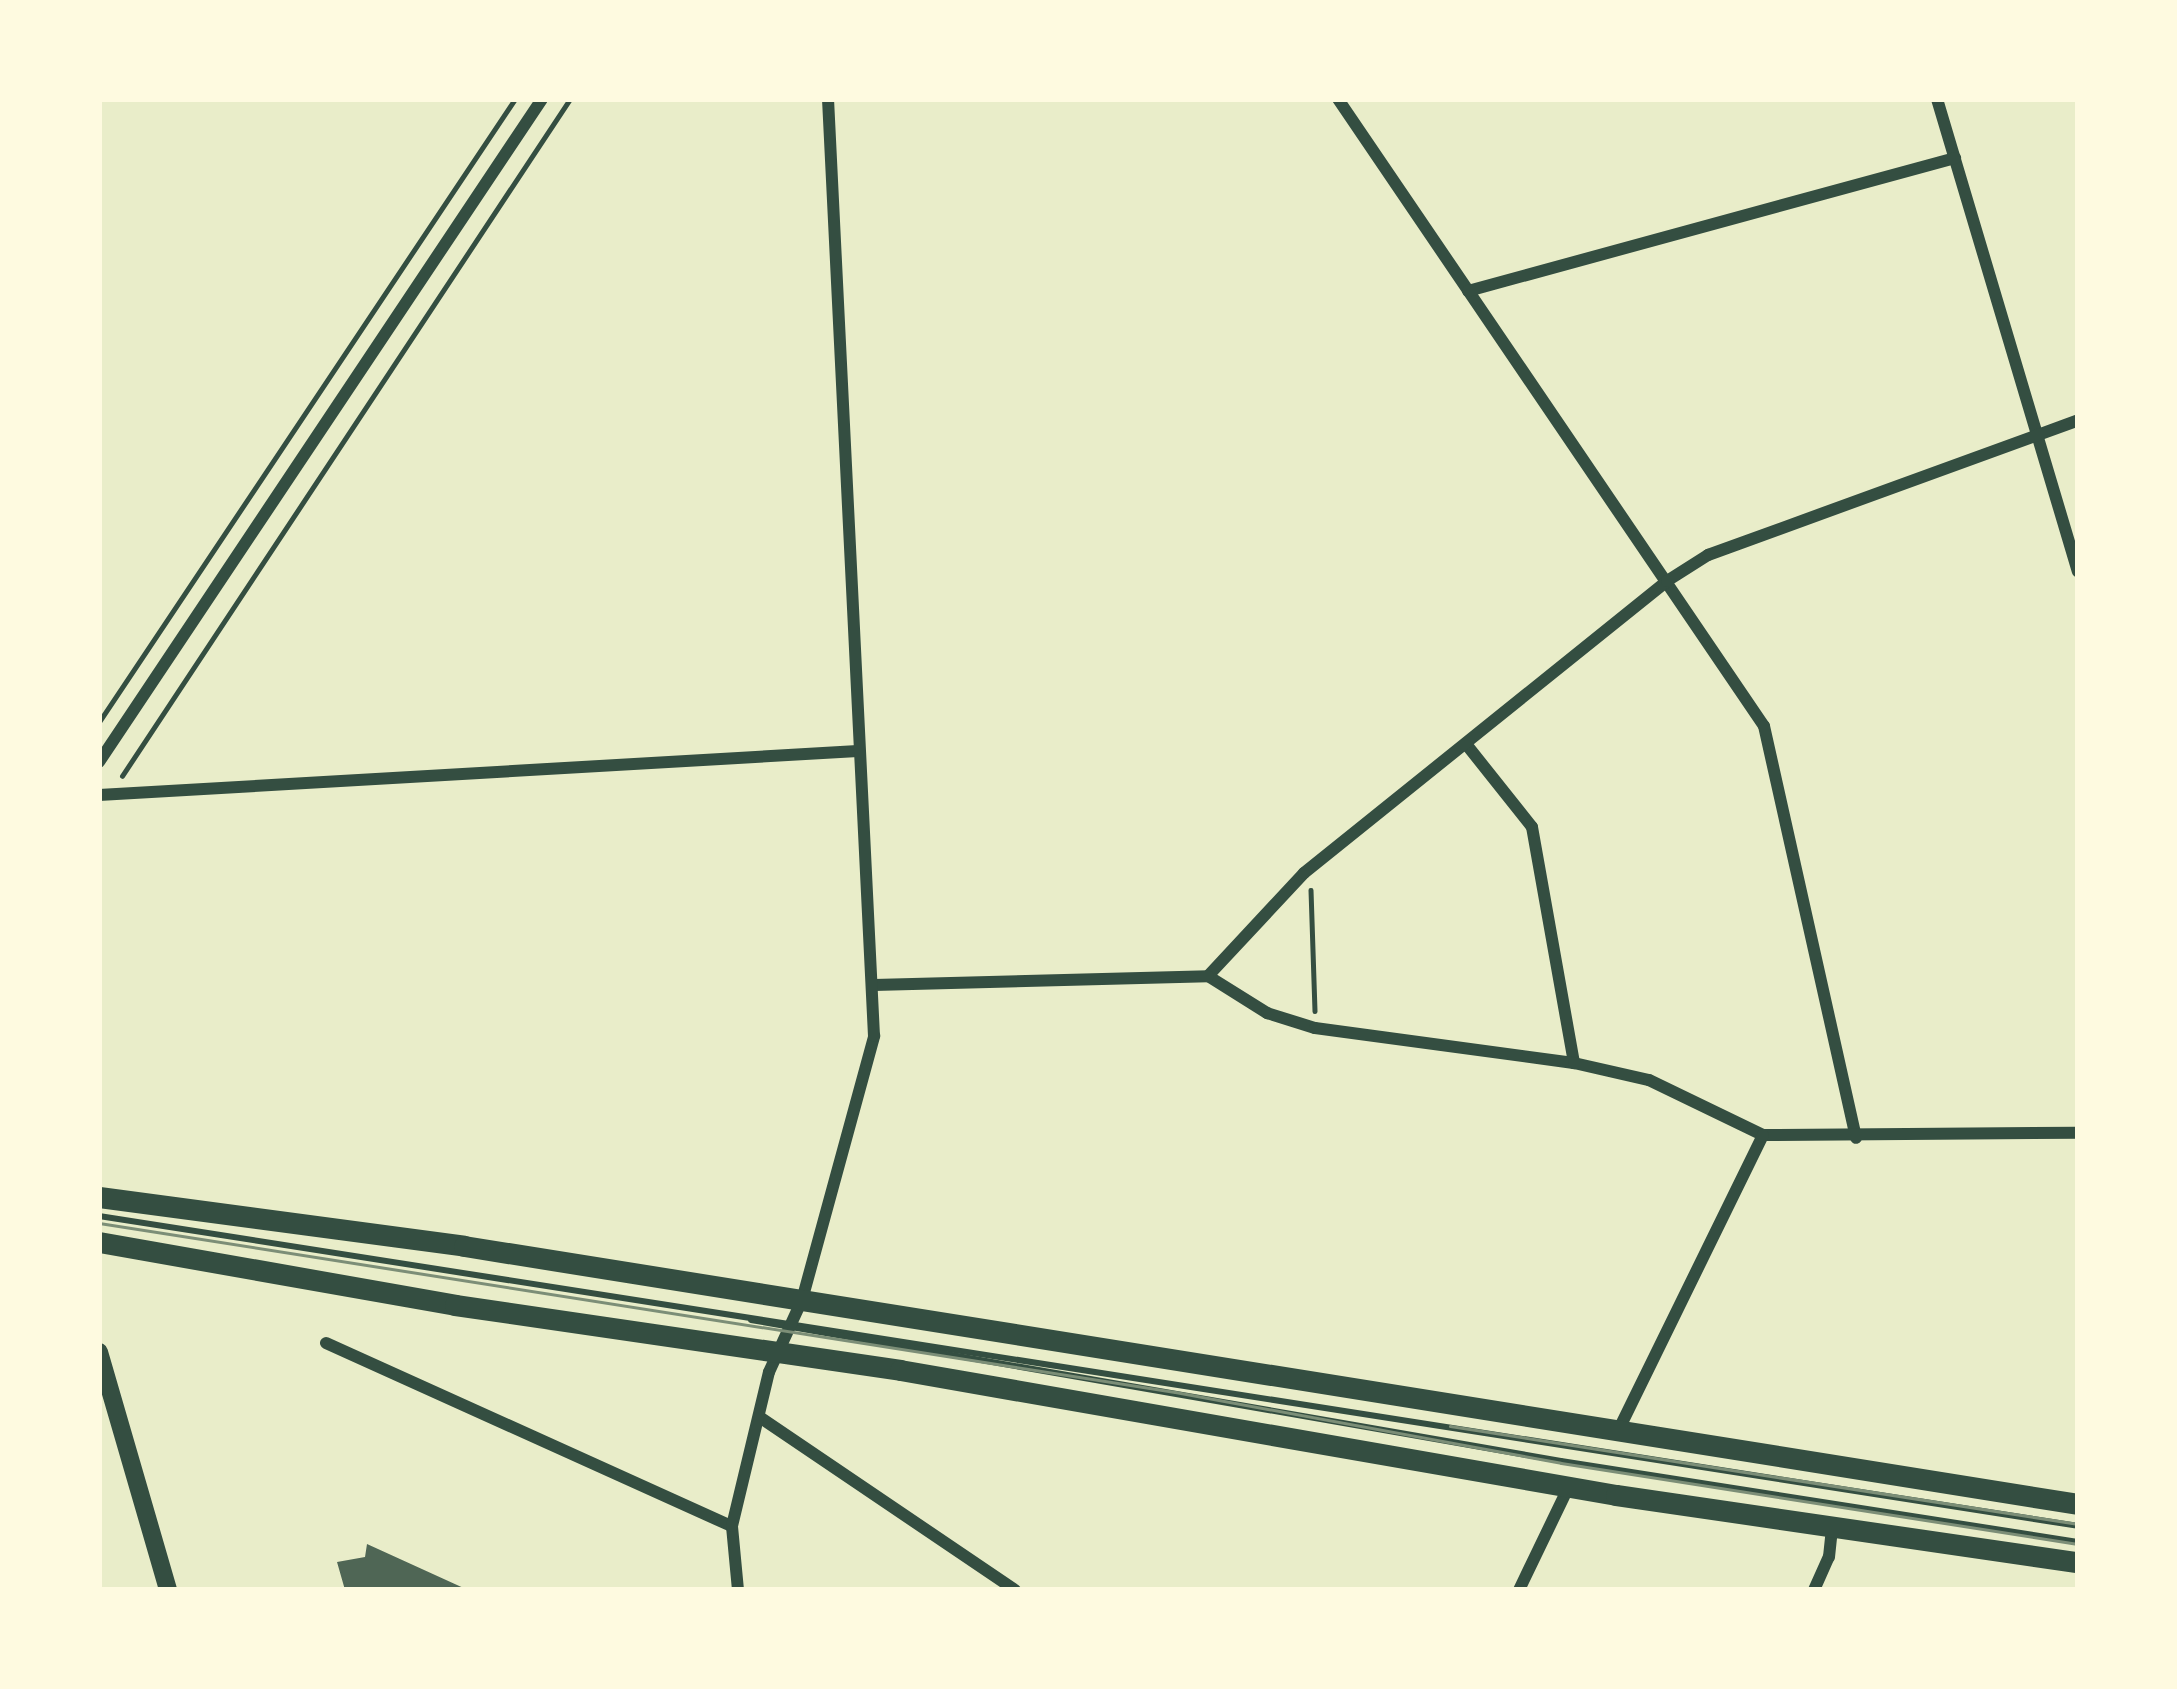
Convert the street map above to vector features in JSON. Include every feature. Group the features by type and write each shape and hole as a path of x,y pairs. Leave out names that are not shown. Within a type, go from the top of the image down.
{"main road":[{"path":"99,1197 464,1246 794,1317 1619,1429 2078,1504"},
{"path":"99,1242 455,1305 775,1352 1832,1529 2078,1562"},
{"path":"99,1352 169,1590"}],"street":[{"path":"99,762 542,99"},
{"path":"738,1590 732,1526 775,1352 794,1317 874,1036 828,99"},
{"path":"1338,99 1765,726 1856,1138"},
{"path":"1937,99 2078,572"},
{"path":"1468,291 1955,158"},
{"path":"1208,976 1304,873 1667,581 1708,555 2078,420"},
{"path":"1466,744 1532,826 1574,1063"},
{"path":"104,795 858,751"},
{"path":"874,985 1208,976 1267,1013 1315,1028 1574,1063 1649,1080 1763,1135 2078,1133"},
{"path":"1619,1429 1763,1135"},
{"path":"326,1343 732,1526"},
{"path":"761,1418 1015,1590"},
{"path":"1519,1590 1570,1486"},
{"path":"1814,1590 1829,1558 1832,1529"}],"lane":[{"path":"99,1216 730,1315 794,1317 2078,1526"},
{"path":"794,1317 2078,1542"}],"path":[{"path":"99,722 515,99"},
{"path":"104,795 570,99"},
{"path":"1304,873 1313,896 1315,1028"}],"building":[{"path":"367,1544 468,1590 345,1590 337,1562 365,1557"}],"tram line":[{"path":"99,1223 1175,1392 1561,1463 2078,1544"},
{"path":"1450,1426 2078,1524"}]}
